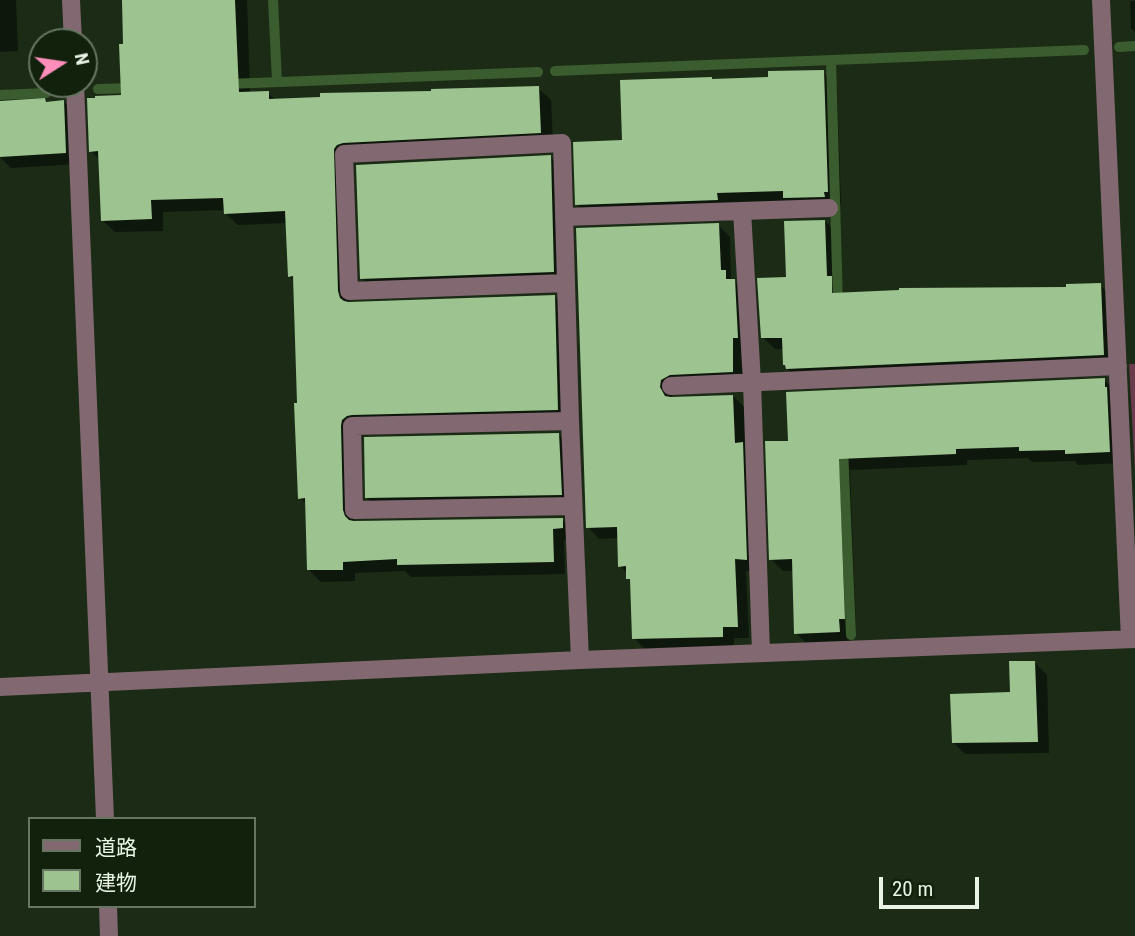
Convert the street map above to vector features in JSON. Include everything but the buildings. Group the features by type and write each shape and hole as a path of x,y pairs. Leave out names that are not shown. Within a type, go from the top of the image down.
{"street":[{"path":"71,0 72,28"},
{"path":"0,687 580,660 1133,639 1101,0"},
{"path":"76,98 104,817"},
{"path":"566,283 349,290 344,154 562,143 580,660"},
{"path":"564,217 829,208"},
{"path":"742,211 752,382 761,653"},
{"path":"671,386 1118,366"},
{"path":"570,421 352,426 354,510 573,506"},
{"path":"108,908 109,936"}],"shaded area":[{"path":"1129,364 1135,364 1135,474"}],"waterway":[{"path":"273,0 277,82"},
{"path":"1119,47 1135,46"},
{"path":"555,71 1084,50"},
{"path":"831,60 838,304"},
{"path":"228,84 538,72"},
{"path":"98,89 132,88"},
{"path":"0,95 28,94"},
{"path":"843,447 851,635"}]}
